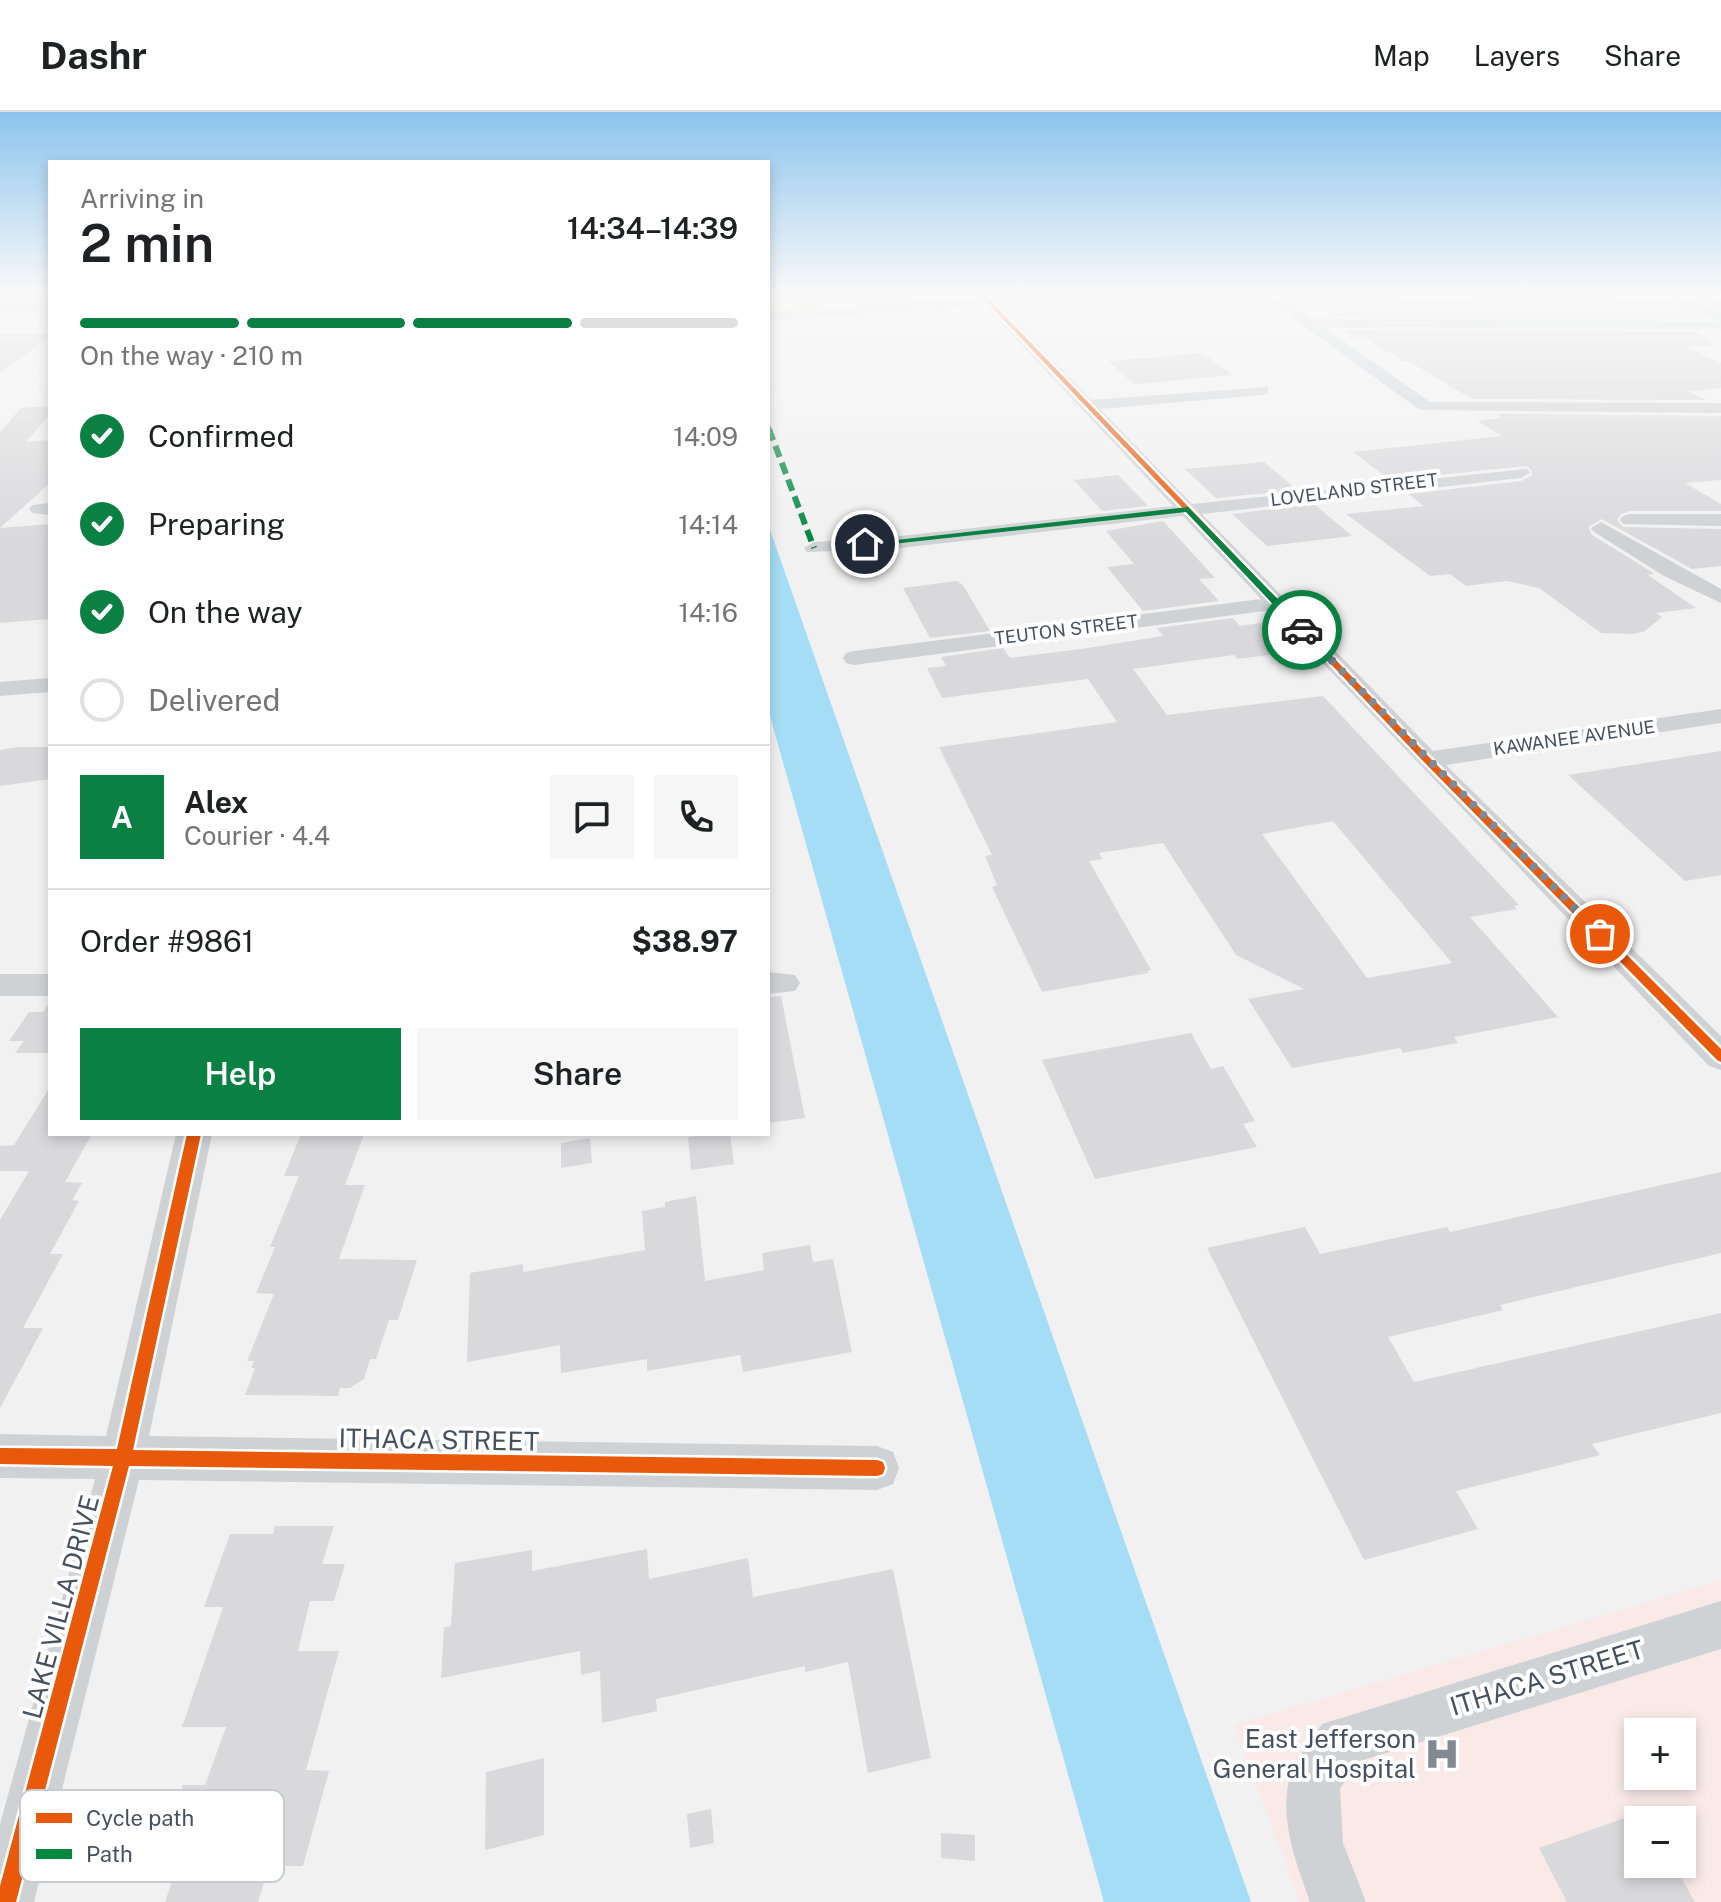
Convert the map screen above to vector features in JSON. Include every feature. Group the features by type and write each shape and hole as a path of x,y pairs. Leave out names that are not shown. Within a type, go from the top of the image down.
{"street":[{"path":"1060,377 1427,760 1721,1057"},
{"path":"1384,377 1426,407 1721,408"},
{"path":"1088,405 1262,390"},
{"name":"LOVELAND STREET","path":"814,548 891,543 1521,473"},
{"path":"1630,520 1721,520"},
{"path":"1601,528 1671,572 1721,597"},
{"name":"TEUTON STREET","path":"854,658 1277,603"},
{"path":"0,689 48,685"},
{"name":"KAWANEE AVENUE","path":"1427,760 1721,716"},
{"path":"0,985 48,985"},
{"name":"LAKE VILLA DRIVE","path":"36,1790 123,1458 194,1136"},
{"name":"ITHACA STREET","path":"0,1456 877,1468"},
{"name":"ITHACA STREET","path":"1338,1902 1316,1843 1314,1784 1340,1742 1721,1625"},
{"name":"LAKE VILLA DRIVE","path":"6,1902 20,1849"}],"shaded area":[{"name":"East Jefferson General Hospital","path":"1721,1580 1721,1902 1300,1902 1234,1725"}],"water":[{"path":"770,530 1251,1902 1104,1902 770,716"}],"building":[{"path":"1126,377 1216,377 1134,384"},
{"path":"1434,377 1721,377 1721,388 1688,391 1706,400 1472,399"},
{"path":"48,406 48,416 26,442 48,440 48,485 0,528 0,432 21,408"},
{"path":"1496,414 1721,416 1721,480 1685,483 1721,504 1721,511 1630,511 1621,514 1617,520 1623,527 1721,529 1721,566 1692,569 1602,519 1588,527 1592,535 1655,574 1648,575 1696,608 1656,613 1662,617 1645,631 1634,634 1601,633 1539,588 1507,581 1466,586 1450,574 1430,576 1346,514 1424,506 1408,494 1521,481 1531,476 1532,471 1527,466 1390,480 1353,452 1502,436 1477,421 1503,418"},
{"path":"1264,462 1297,490 1216,498 1185,469"},
{"path":"1118,475 1148,506 1102,511 1074,480"},
{"path":"1314,504 1352,536 1267,546 1232,514"},
{"path":"1163,521 1215,578 1199,579 1219,601 1143,611 1107,567 1134,564 1106,531"},
{"path":"48,524 48,619 0,623 0,528"},
{"path":"957,581 963,585 990,631 930,638 903,588"},
{"path":"1233,618 1240,626 1260,623 1287,653 1237,659 1234,655 1133,669 1167,715 1323,696 1519,905 1514,906 1517,909 1470,917 1558,1017 1454,1037 1458,1043 1403,1053 1400,1048 1292,1068 1248,999 1304,989 1236,955 1163,843 1099,853 1103,859 1089,861 1151,970 1042,992 992,887 997,885 985,856 992,855 939,747 1117,722 1088,679 942,698 927,668 946,666 941,657 1003,648 1010,658 1163,636 1157,628","holes":["1333,821 1452,963 1367,978 1262,834"]},
{"path":"48,747 48,779 0,786 0,750"},
{"path":"1721,751 1721,875 1685,881 1568,775"},
{"path":"781,996 805,1118 770,1123 770,997"},
{"path":"48,1005 48,1053 15,1053 24,1041 9,1041 29,1012 43,1012"},
{"path":"1191,1033 1211,1069 1223,1066 1255,1121 1243,1124 1257,1147 1095,1179 1042,1060"},
{"path":"48,1090 48,1136 91,1136 65,1182 82,1183 72,1200 79,1201 50,1254 63,1254 23,1328 43,1328 0,1408 0,1220 29,1171 0,1171 0,1146 14,1145"},
{"path":"300,1136 363,1136 345,1185 365,1185 339,1259 417,1260 398,1320 389,1320 376,1359 370,1359 364,1379 350,1388 340,1388 338,1396 245,1395 255,1368 251,1368 254,1361 247,1361 274,1294 256,1293 275,1247 270,1247 299,1176 284,1176"},
{"path":"730,1136 734,1164 691,1170 688,1137"},
{"path":"590,1138 592,1163 561,1168 561,1143"},
{"path":"1721,1172 1721,1253 1500,1305 1503,1310 1388,1337 1414,1382 1721,1313 1721,1413 1592,1444 1600,1455 1456,1491 1478,1529 1364,1560 1207,1248 1305,1227 1320,1254 1447,1227 1450,1232"},
{"path":"696,1196 705,1281 764,1270 762,1253 810,1245 813,1262 833,1259 852,1352 743,1372 740,1355 647,1371 647,1359 561,1373 560,1345 467,1362 470,1273 523,1264 523,1272 645,1250 642,1211 665,1207 665,1202"},
{"path":"275,1526 334,1526 322,1564 345,1564 334,1601 310,1601 298,1651 339,1651 306,1770 329,1771 303,1866 284,1866 284,1790 181,1790 183,1785 205,1785 226,1727 182,1727 223,1607 204,1607 230,1534 273,1534"},
{"path":"647,1549 649,1579 748,1558 753,1597 893,1569 931,1758 868,1773 848,1662 805,1672 805,1666 656,1699 657,1711 602,1723 600,1671 581,1675 580,1651 441,1678 444,1627 451,1626 455,1563 532,1550 532,1571"},
{"path":"544,1758 544,1835 485,1850 486,1772"},
{"path":"711,1809 714,1843 690,1848 687,1814"},
{"path":"1624,1818 1624,1878 1681,1878 1695,1902 1567,1902 1539,1848"},
{"path":"941,1833 975,1835 975,1861 941,1858"},
{"path":"172,1882 264,1882 258,1902 165,1902"}],"marked path":[{"path":"770,432 814,548"}],"cycle path":[{"path":"1060,377 1427,760 1721,1057"},
{"path":"36,1790 123,1458 194,1136"},
{"path":"0,1456 877,1468"},
{"path":"6,1902 20,1849"}],"way so far":[{"path":"1302,630 1600,934"}],"place":[{"name":"East Jefferson General Hospital","path":"1442,1754"}],"route":[{"path":"865,544 1188,510 1302,630"}]}
